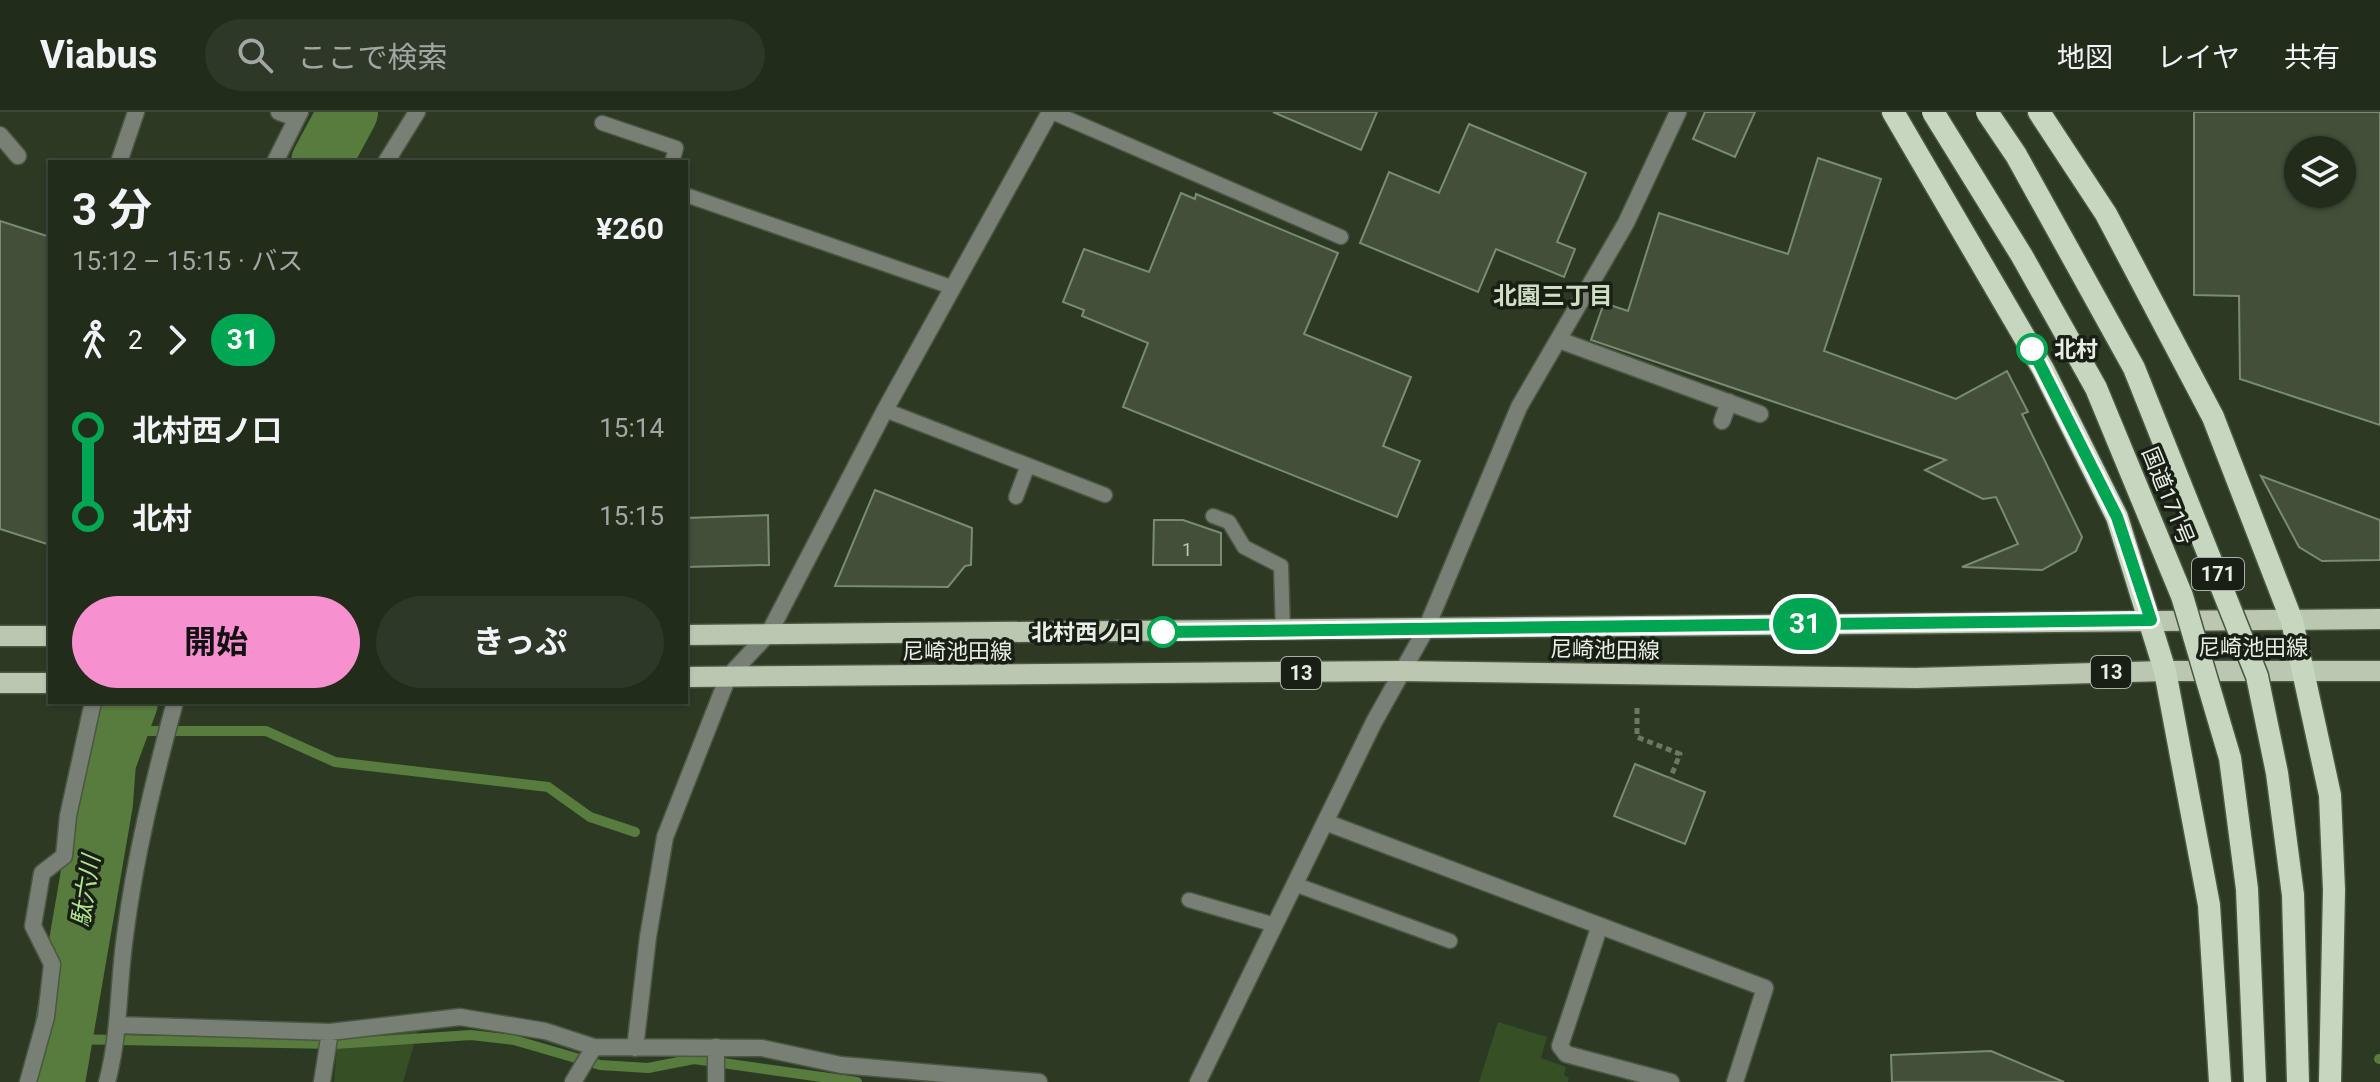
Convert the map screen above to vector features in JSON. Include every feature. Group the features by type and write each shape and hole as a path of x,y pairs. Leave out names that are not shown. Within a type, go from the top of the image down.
{"highway":[{"path":"1893,112 2043,369 2117,517 2165,671 2209,905 2220,1082"},
{"name":"国道171号","path":"1933,112 2015,244 2096,388 2182,596 2230,758 2247,889 2255,1082"},
{"name":"国道171号","path":"1987,112 2016,155 2134,368 2257,676 2277,773 2293,895 2298,1082"},
{"name":"171","path":"2039,112 2106,214 2213,417 2292,621 2330,795 2334,890 2330,1077"}],"main road":[{"name":"尼崎池田線","path":"688,635 1283,632 2380,619"},
{"path":"0,636 48,636"},
{"name":"尼崎池田線","path":"688,677 1400,671 1916,678 2165,671 2380,671"},
{"path":"0,683 48,683"}],"street":[{"path":"120,160 136,112"},
{"path":"276,160 298,115 279,112"},
{"path":"387,160 417,112"},
{"path":"635,1048 648,937 665,837 728,677 769,633 951,287 1051,112"},
{"path":"1198,1082 1400,671 1426,629 1519,407 1626,223 1678,112"},
{"path":"0,135 18,156"},
{"path":"1559,340 1760,414"},
{"path":"1722,421 1729,402"},
{"path":"28,1082 46,1017 52,964 33,926 42,873 64,856 68,816 93,704"},
{"path":"107,1082 117,1025 124,938 137,851 174,704"},
{"path":"1325,822 1599,928 1765,988 1735,1082"},
{"path":"1599,928 1560,1046 1566,1054 1671,1082"},
{"path":"117,1025 330,1032 460,1017 545,1031 594,1047 762,1048 841,1065 1039,1082"},
{"path":"322,1082 330,1032"},
{"path":"573,1082 594,1047"},
{"path":"716,1047 716,1082"}],"lane":[{"path":"1051,112 1341,237"},
{"path":"602,123 676,148 673,160"},
{"path":"688,196 951,287"},
{"path":"885,410 1105,495"},
{"path":"1016,497 1028,465"},
{"path":"1213,516 1229,522 1244,547 1281,566 1283,632"},
{"path":"1294,884 1450,941"},
{"path":"1189,900 1275,925"}],"path":[{"path":"1637,708 1637,737 1680,754 1670,779"}],"green space":[{"path":"1498,1022 1547,1037 1541,1058 1566,1067 1564,1075 1569,1078 1568,1082 1479,1082"},
{"path":"419,1027 403,1082 334,1082 338,1037"}],"building":[{"path":"1273,112 1377,112 1361,150"},
{"path":"1705,112 1755,112 1735,157 1693,139"},
{"path":"2194,112 2380,112 2380,425 2240,379 2239,296 2194,295"},
{"path":"1469,124 1586,173 1557,242 1575,249 1564,277 1496,249 1478,292 1360,243 1389,172 1439,193"},
{"path":"1818,158 1881,179 1824,351 1956,399 2007,371 2028,412 2022,414 2082,537 2076,551 2042,570 1962,567 2018,544 1996,497 1983,499 1925,470 1946,460 1591,340 1604,303 1628,311 1659,213 1788,254"},
{"path":"1181,193 1195,199 1196,194 1338,253 1304,334 1411,377 1383,446 1420,461 1397,517 1123,407 1148,343 1082,316 1084,310 1063,302 1084,249 1149,272"},
{"path":"0,221 48,236 48,544 0,529"},
{"path":"2261,476 2380,520 2380,560 2322,561 2299,547"},
{"path":"875,490 972,528 971,565 965,566 948,587 835,586"},
{"path":"768,515 769,565 688,567 688,518"},
{"path":"1154,520 1183,520 1221,533 1221,565 1153,565"},
{"path":"1635,764 1705,792 1685,844 1614,816"},
{"path":"1991,1051 2064,1082 1892,1082 1891,1055"}],"waterway":[{"name":"駄六川","path":"322,160 348,112"},
{"name":"駄六川","path":"55,1082 103,803 106,762 127,704"},
{"path":"118,731 266,731 335,762 548,787 590,817 635,832"},
{"path":"62,1039 335,1044 471,1035 514,1040 600,1065 648,1068 694,1059 857,1082"}],"bus line":[{"name":"31","path":"1163,632 2151,620 2117,517 2032,349"}],"place":[{"name":"北村","path":"2032,349"},
{"name":"北村西ノ口","path":"1163,632"}],"district":[{"name":"北園三丁目","path":"1553,296"}]}
